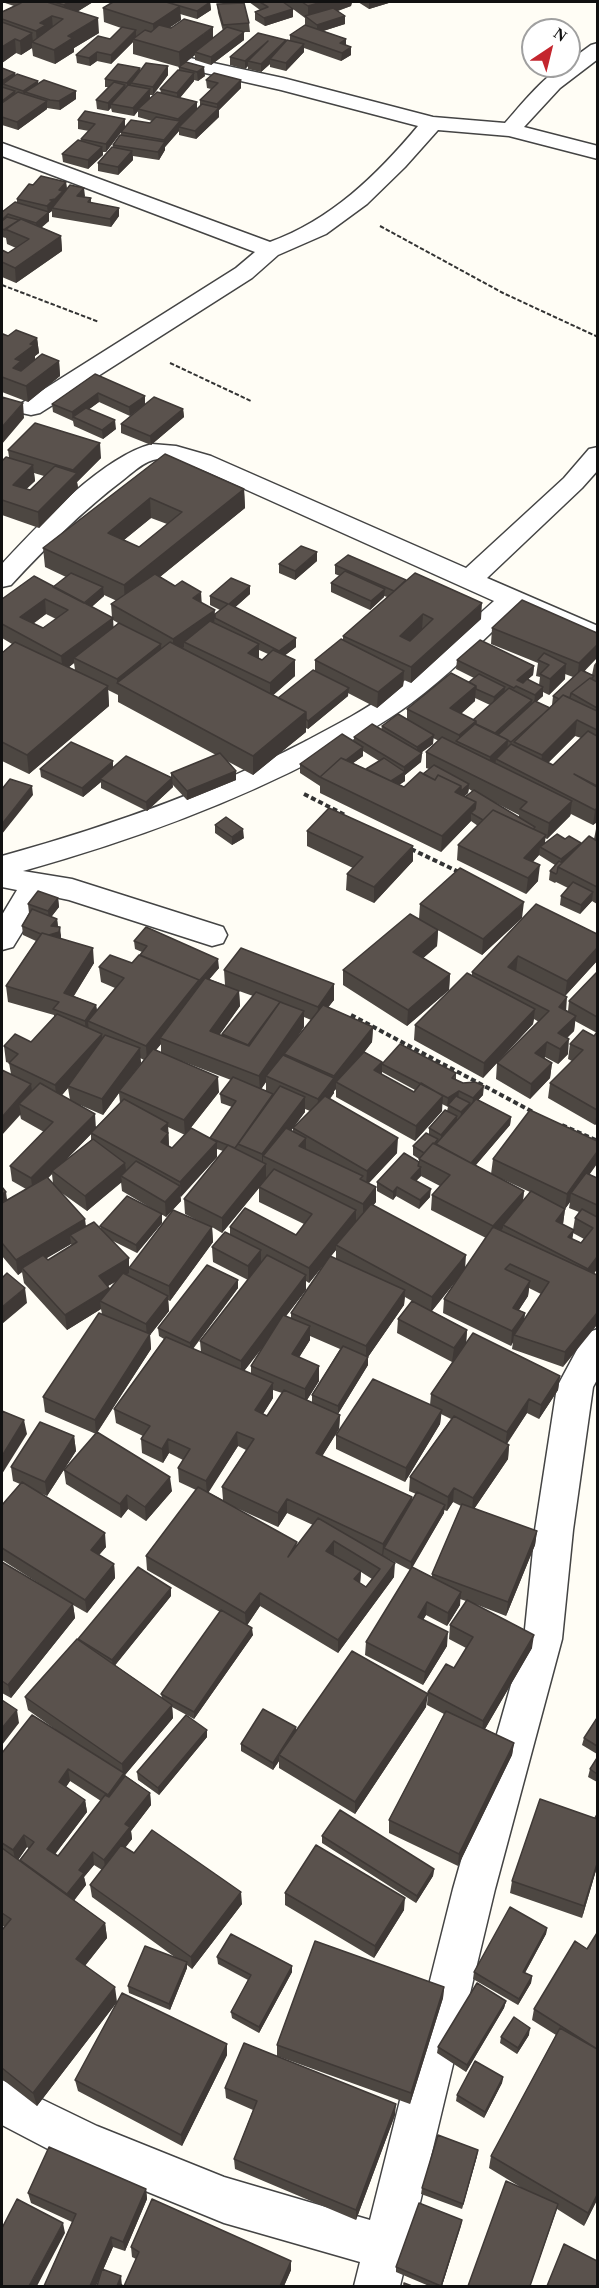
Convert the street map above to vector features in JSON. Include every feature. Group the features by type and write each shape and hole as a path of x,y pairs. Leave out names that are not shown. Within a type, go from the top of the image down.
{"street":[{"path":"510,130 553,84 597,49"},
{"path":"190,64 283,84 432,123 510,130 597,153"},
{"path":"31,408 244,273 270,250 312,234 347,209 399,164 432,123"},
{"path":"2,149 270,250"},
{"path":"2,579 53,525 87,495 133,461 152,452 171,453 195,460 470,579 597,637"},
{"path":"470,579 573,483 597,454"},
{"path":"2,866 56,852 105,835 263,773 384,708 411,688 512,599"},
{"path":"2,877 38,882 118,904 212,935"},
{"path":"2,939 38,882"},
{"path":"2,2102 84,2143 381,2267 474,1889 543,1639 554,1530 575,1388 597,1343"}],"path":[{"path":"347,209 503,293 597,337"},
{"path":"2,285 59,305 251,401"},
{"path":"263,773 351,818"},
{"path":"403,845 461,874"},
{"path":"351,1015 462,1076 543,1116"},
{"path":"554,1121 597,1141"}],"building":[{"path":"18,2 47,2 98,18 68,36 73,38 54,50 32,42 63,19 52,16 40,23 46,25 36,31 2,19 2,12 21,3"},
{"path":"113,2 166,2 180,6 153,24 103,8"},
{"path":"166,2 210,2 197,11"},
{"path":"260,2 283,2 293,9 264,18 255,12 268,7"},
{"path":"302,2 322,2 308,6"},
{"path":"244,3 249,23 223,25 217,4"},
{"path":"333,8 345,16 317,25 305,16"},
{"path":"184,19 213,27 179,52 133,39 145,30 151,32 159,25 171,28"},
{"path":"2,22 32,33 20,41 15,39 2,47"},
{"path":"305,25 346,39 340,43 351,47 342,53 290,35"},
{"path":"122,27 136,30 111,55 97,52 89,58 76,55 98,36 110,39"},
{"path":"227,27 244,32 211,57 195,52"},
{"path":"258,33 286,40 261,64 248,61 268,41 245,61 230,57"},
{"path":"287,40 304,44 286,63 270,59"},
{"path":"186,62 204,67 197,72 179,67"},
{"path":"146,63 168,66 153,87 131,83"},
{"path":"118,64 140,68 127,83 105,79"},
{"path":"2,68 15,73 2,81"},
{"path":"178,70 194,73 177,93 160,89"},
{"path":"214,73 241,80 217,104 200,100 218,83 206,80"},
{"path":"17,74 38,81 23,91 3,84"},
{"path":"44,80 76,91 59,101 25,92"},
{"path":"114,82 125,85 108,103 96,100"},
{"path":"128,85 150,89 133,108 111,104"},
{"path":"2,87 15,91 2,101"},
{"path":"18,92 47,101 17,122 2,117 2,103"},
{"path":"157,92 197,102 178,119 138,109"},
{"path":"202,104 219,108 195,131 179,127"},
{"path":"85,111 125,119 106,144 81,139 95,124 78,120"},
{"path":"156,117 180,121 164,140 121,132 131,120 150,123"},
{"path":"120,135 165,142 158,152 113,145"},
{"path":"78,140 102,147 88,160 62,154"},
{"path":"112,147 132,151 118,167 98,163"},
{"path":"41,176 66,182 59,190 63,191 55,199 50,200 53,200 47,206 17,199 29,184 33,185"},
{"path":"70,185 84,188 77,196 91,198 88,202 119,208 110,219 52,208"},
{"path":"15,202 49,212 36,223 8,214 2,220 2,212"},
{"path":"7,217 19,220 5,230 2,229 2,221"},
{"path":"21,219 61,236 15,268 2,262 2,250 8,253 29,239 5,229"},
{"path":"16,330 37,338 30,344 34,345 15,359 21,361 13,368 21,371 42,354 59,361 26,386 2,377 2,336 3,334 8,336"},
{"path":"95,374 145,396 129,407 98,393 72,412 52,404"},
{"path":"2,397 23,403 2,427"},
{"path":"154,397 183,409 150,436 121,424"},
{"path":"86,408 115,420 102,430 73,417"},
{"path":"35,423 100,443 73,470 8,450"},
{"path":"165,454 244,489 124,585 43,548","holes":["150,498 182,512 139,547 108,533"]},
{"path":"6,457 33,465 13,485 30,490 55,466 77,473 38,512 2,500 2,461"},
{"path":"301,546 317,552 295,571 279,564"},
{"path":"348,555 406,580 394,591 335,565"},
{"path":"345,571 385,589 371,601 331,583"},
{"path":"71,573 103,587 84,603 53,587"},
{"path":"415,573 482,603 411,667 343,636","holes":["423,614 433,619 410,641 400,636"]},
{"path":"155,574 175,586 182,581 201,592 193,598 215,610 173,639 111,604"},
{"path":"34,576 113,618 61,656 2,624 2,599","holes":["45,599 68,610 43,628 20,617"]},
{"path":"231,578 250,586 229,604 296,638 279,651 215,618 215,614 228,604 210,596"},
{"path":"522,600 597,633 597,645 579,663 492,628"},
{"path":"210,621 259,644 248,653 262,660 273,650 295,660 270,683 184,642"},
{"path":"119,623 161,644 117,679 74,658"},
{"path":"341,639 404,671 378,692 315,660"},
{"path":"480,640 534,666 517,680 523,683 527,679 543,687 535,695 516,686 514,688 457,660"},
{"path":"15,642 108,686 27,755 2,742 2,653"},
{"path":"170,642 306,712 253,756 117,683"},
{"path":"544,653 566,664 550,679 540,674 549,665 538,660"},
{"path":"313,670 349,688 308,721 306,712 278,698"},
{"path":"581,670 594,676 571,693 570,698 563,695 559,699 553,696"},
{"path":"451,673 476,686 450,708 476,721 459,735 407,709"},
{"path":"479,674 505,687 494,697 476,689 476,686 469,682"},
{"path":"590,678 597,682 597,708 571,693"},
{"path":"509,688 532,700 495,733 476,724 473,720"},
{"path":"563,695 597,711 597,730 577,720 542,755 514,742"},
{"path":"535,701 550,708 511,742 498,735"},
{"path":"398,714 434,735 417,747 382,726"},
{"path":"372,724 422,753 404,767 354,737"},
{"path":"475,724 508,740 490,757 456,741"},
{"path":"588,731 597,736 597,786 574,774 597,787 597,808 595,810 496,759 511,744 553,765"},
{"path":"342,734 363,747 346,760 341,758 320,777 300,764"},
{"path":"442,737 572,801 549,823 520,809 527,802 426,752"},
{"path":"71,742 113,761 82,788 40,769"},
{"path":"220,753 236,771 187,791 171,773"},
{"path":"126,756 172,778 146,802 100,779"},
{"path":"341,758 404,787 420,772 435,780 438,775 461,786 455,792 476,802 442,836 320,777"},
{"path":"384,758 405,772 391,781 366,769"},
{"path":"434,765 469,784 461,791 461,786 438,775 435,780 423,774"},
{"path":"10,779 32,786 2,824 2,789"},
{"path":"474,790 535,827 533,829 493,810 483,820 471,813 475,809 476,802 465,797"},
{"path":"329,808 413,846 374,887 347,874 363,857 307,831"},
{"path":"493,810 546,835 524,858 540,865 528,878 458,845"},
{"path":"226,817 243,829 232,837 215,825"},
{"path":"557,834 565,839 569,836 581,843 561,859 540,847"},
{"path":"589,836 597,841 597,887 558,867"},
{"path":"559,861 562,863 557,873 550,871"},
{"path":"460,868 524,902 483,939 420,904"},
{"path":"573,882 593,892 581,905 561,896"},
{"path":"38,891 58,898 48,911 28,904"},
{"path":"536,904 597,934 597,948 567,981 518,956 508,967 567,997 559,1007 576,1016 558,1033 569,1039 560,1049 547,1042 535,1053 552,1063 531,1084 497,1063 549,1011 472,972"},
{"path":"32,909 57,919 51,926 60,927 59,932 49,935 41,934 22,926"},
{"path":"410,914 438,930 413,952 450,974 408,1010 343,970"},
{"path":"146,927 218,959 199,981 140,955 147,946 134,941"},
{"path":"42,933 93,948 64,993 96,1005 85,1021 53,1009 59,1002 6,986"},
{"path":"241,948 334,984 318,1007 224,970"},
{"path":"110,955 132,963 139,955 199,980 146,1046 88,1021 124,978 99,967"},
{"path":"597,972 597,1017 569,1001"},
{"path":"467,973 535,1009 484,1063 415,1025"},
{"path":"205,978 239,991 210,1031 249,1046 280,1002 304,1011 259,1076 160,1038"},
{"path":"256,992 283,1003 280,1002 248,1045 222,1034"},
{"path":"323,1005 373,1027 334,1076 284,1054"},
{"path":"57,1014 102,1034 55,1085 9,1063 18,1054 4,1046 15,1034 31,1042"},
{"path":"583,1030 594,1036 597,1032 597,1110 550,1083 583,1050 570,1044"},
{"path":"105,1035 140,1048 102,1099 68,1086"},
{"path":"400,1044 456,1073 452,1078 463,1083 475,1082 484,1086 473,1098 459,1091 448,1098 382,1064"},
{"path":"153,1049 218,1077 184,1120 119,1091"},
{"path":"364,1052 382,1062 374,1070 414,1092 421,1083 443,1096 416,1126 336,1082"},
{"path":"283,1055 334,1078 318,1099 266,1076"},
{"path":"2,1070 31,1084 2,1117"},
{"path":"233,1077 273,1094 235,1148 210,1138 236,1101 220,1094"},
{"path":"40,1083 95,1114 31,1178 10,1166 53,1122 19,1104"},
{"path":"280,1086 305,1097 262,1154 238,1144"},
{"path":"325,1096 398,1138 367,1171 293,1128"},
{"path":"456,1096 470,1103 461,1112 448,1105"},
{"path":"124,1099 168,1123 161,1129 168,1133 161,1142 172,1148 191,1128 217,1142 180,1182 91,1133"},
{"path":"476,1099 511,1117 471,1163 436,1144"},
{"path":"445,1110 457,1116 441,1135 429,1128"},
{"path":"530,1110 597,1141 597,1152 567,1194 493,1159"},
{"path":"286,1128 306,1138 299,1146 363,1176 360,1179 376,1187 363,1204 263,1156"},
{"path":"426,1133 438,1139 424,1153 413,1146"},
{"path":"93,1139 125,1163 85,1196 52,1171"},
{"path":"433,1143 524,1191 493,1226 432,1195 450,1175 419,1159"},
{"path":"228,1145 266,1164 222,1218 184,1199"},
{"path":"404,1153 419,1162 418,1166 421,1167 411,1178 431,1189 420,1200 397,1187 393,1192 377,1182"},
{"path":"136,1161 180,1186 165,1202 121,1176"},
{"path":"274,1169 356,1210 309,1268 230,1227 245,1208 296,1235 312,1214 259,1187"},
{"path":"586,1173 597,1178 597,1205 571,1193"},
{"path":"47,1177 85,1219 16,1260 2,1243 2,1203"},
{"path":"531,1191 565,1209 556,1221 574,1230 568,1237 581,1243 593,1228 575,1218 582,1209 597,1217 597,1257 588,1269 503,1225"},
{"path":"127,1196 162,1214 136,1245 100,1226"},
{"path":"371,1204 466,1255 432,1297 336,1245"},
{"path":"173,1210 212,1227 169,1286 129,1268"},
{"path":"94,1222 129,1258 99,1276 109,1288 65,1315 22,1268 43,1255 48,1260 77,1242 70,1235"},
{"path":"493,1227 597,1275 597,1313 565,1352 514,1335 549,1282 510,1264 505,1269 530,1281 513,1308 525,1313 512,1331 444,1299"},
{"path":"225,1232 261,1250 248,1266 212,1247"},
{"path":"267,1255 306,1275 241,1361 200,1341"},
{"path":"330,1256 405,1290 366,1346 291,1313"},
{"path":"207,1265 238,1280 190,1343 158,1328"},
{"path":"7,1273 25,1288 2,1307 2,1278"},
{"path":"123,1273 168,1296 146,1324 100,1301"},
{"path":"412,1301 467,1330 454,1348 398,1319"},
{"path":"99,1313 150,1334 95,1420 43,1397"},
{"path":"283,1315 310,1326 292,1354 319,1366 305,1389 251,1366"},
{"path":"473,1333 560,1376 541,1405 529,1399 507,1432 431,1394"},
{"path":"166,1337 273,1383 255,1410 267,1416 284,1390 340,1415 316,1453 412,1497 383,1544 287,1499 278,1513 222,1487 254,1439 237,1432 206,1481 178,1468 190,1449 168,1439 162,1449 141,1439 150,1426 114,1409"},
{"path":"343,1346 368,1357 338,1406 312,1395"},
{"path":"373,1379 442,1410 406,1468 336,1435"},
{"path":"2,1411 24,1420 2,1456"},
{"path":"454,1416 509,1445 473,1498 454,1488 448,1497 410,1477"},
{"path":"40,1422 74,1436 45,1482 11,1467"},
{"path":"97,1432 170,1477 145,1507 127,1495 120,1504 64,1470"},
{"path":"22,1482 105,1533 91,1550 114,1564 85,1600 2,1548 2,1505"},
{"path":"198,1487 297,1542 288,1557 318,1518 395,1563 338,1640 260,1593 245,1613 146,1556","holes":["334,1541 380,1569 366,1587 354,1579 361,1571 326,1551"]},
{"path":"417,1492 445,1505 411,1562 384,1548"},
{"path":"462,1504 537,1531 508,1602 432,1574"},
{"path":"2,1562 73,1604 8,1685 2,1681"},
{"path":"138,1567 171,1588 112,1660 78,1639"},
{"path":"412,1567 461,1592 448,1613 427,1602 418,1617 448,1632 425,1672 366,1642"},
{"path":"467,1600 534,1635 483,1721 428,1692 446,1664 454,1668 473,1637 450,1625"},
{"path":"221,1610 252,1628 194,1712 161,1694"},
{"path":"77,1639 172,1705 122,1764 25,1697"},
{"path":"352,1651 428,1694 355,1802 279,1755"},
{"path":"2,1700 17,1710 2,1728"},
{"path":"263,1709 296,1727 273,1763 241,1744"},
{"path":"446,1711 514,1743 459,1854 389,1820"},
{"path":"32,1715 124,1773 108,1795 68,1769 59,1782 85,1800 47,1849 58,1856 105,1795 109,1797 125,1776 150,1793 125,1824 130,1827 104,1860 93,1852 79,1870 84,1873 67,1894 20,1860 34,1842 24,1835 13,1850 2,1843 2,1753"},
{"path":"186,1715 207,1730 158,1788 137,1772"},
{"path":"597,1718 597,1746 584,1738"},
{"path":"597,1758 597,1774 590,1769"},
{"path":"540,1799 597,1819 597,1864 584,1906 512,1881"},
{"path":"340,1810 434,1869 417,1896 322,1836"},
{"path":"152,1830 241,1892 191,1957 90,1885 121,1845 134,1853"},
{"path":"316,1845 405,1898 375,1946 285,1893"},
{"path":"2,1848 105,1923 76,1959 115,1987 33,2093 2,2068 2,1930 11,1919 2,1913"},
{"path":"510,1907 547,1928 523,1972 532,1976 519,1999 474,1972"},
{"path":"597,1933 597,2049 534,2009 575,1941 587,1949"},
{"path":"231,1934 292,1966 259,2027 231,2012 251,1975 217,1957"},
{"path":"315,1941 444,1987 411,2093 277,2045"},
{"path":"145,1946 187,1962 169,2004 128,1986"},
{"path":"477,1983 506,2001 467,2065 438,2047"},
{"path":"122,1993 227,2044 181,2135 75,2080"},
{"path":"514,2017 530,2028 518,2048 501,2037"},
{"path":"560,2028 597,2049 597,2195 588,2213 491,2156"},
{"path":"244,2043 396,2104 356,2210 234,2159 257,2101 225,2088"},
{"path":"475,2061 503,2077 485,2112 457,2095"},
{"path":"438,2135 478,2150 463,2204 422,2188"},
{"path":"49,2147 146,2189 123,2242 111,2237 90,2286 44,2286 76,2214 28,2193"},
{"path":"506,2181 558,2204 530,2286 468,2286"},
{"path":"17,2199 63,2223 29,2286 2,2286 2,2228"},
{"path":"152,2199 291,2261 280,2286 124,2286 139,2252 131,2247"},
{"path":"419,2203 462,2220 441,2286 396,2267"},
{"path":"564,2244 597,2261 596,2286 547,2286"},
{"path":"102,2269 121,2276 117,2286 97,2286"}]}
